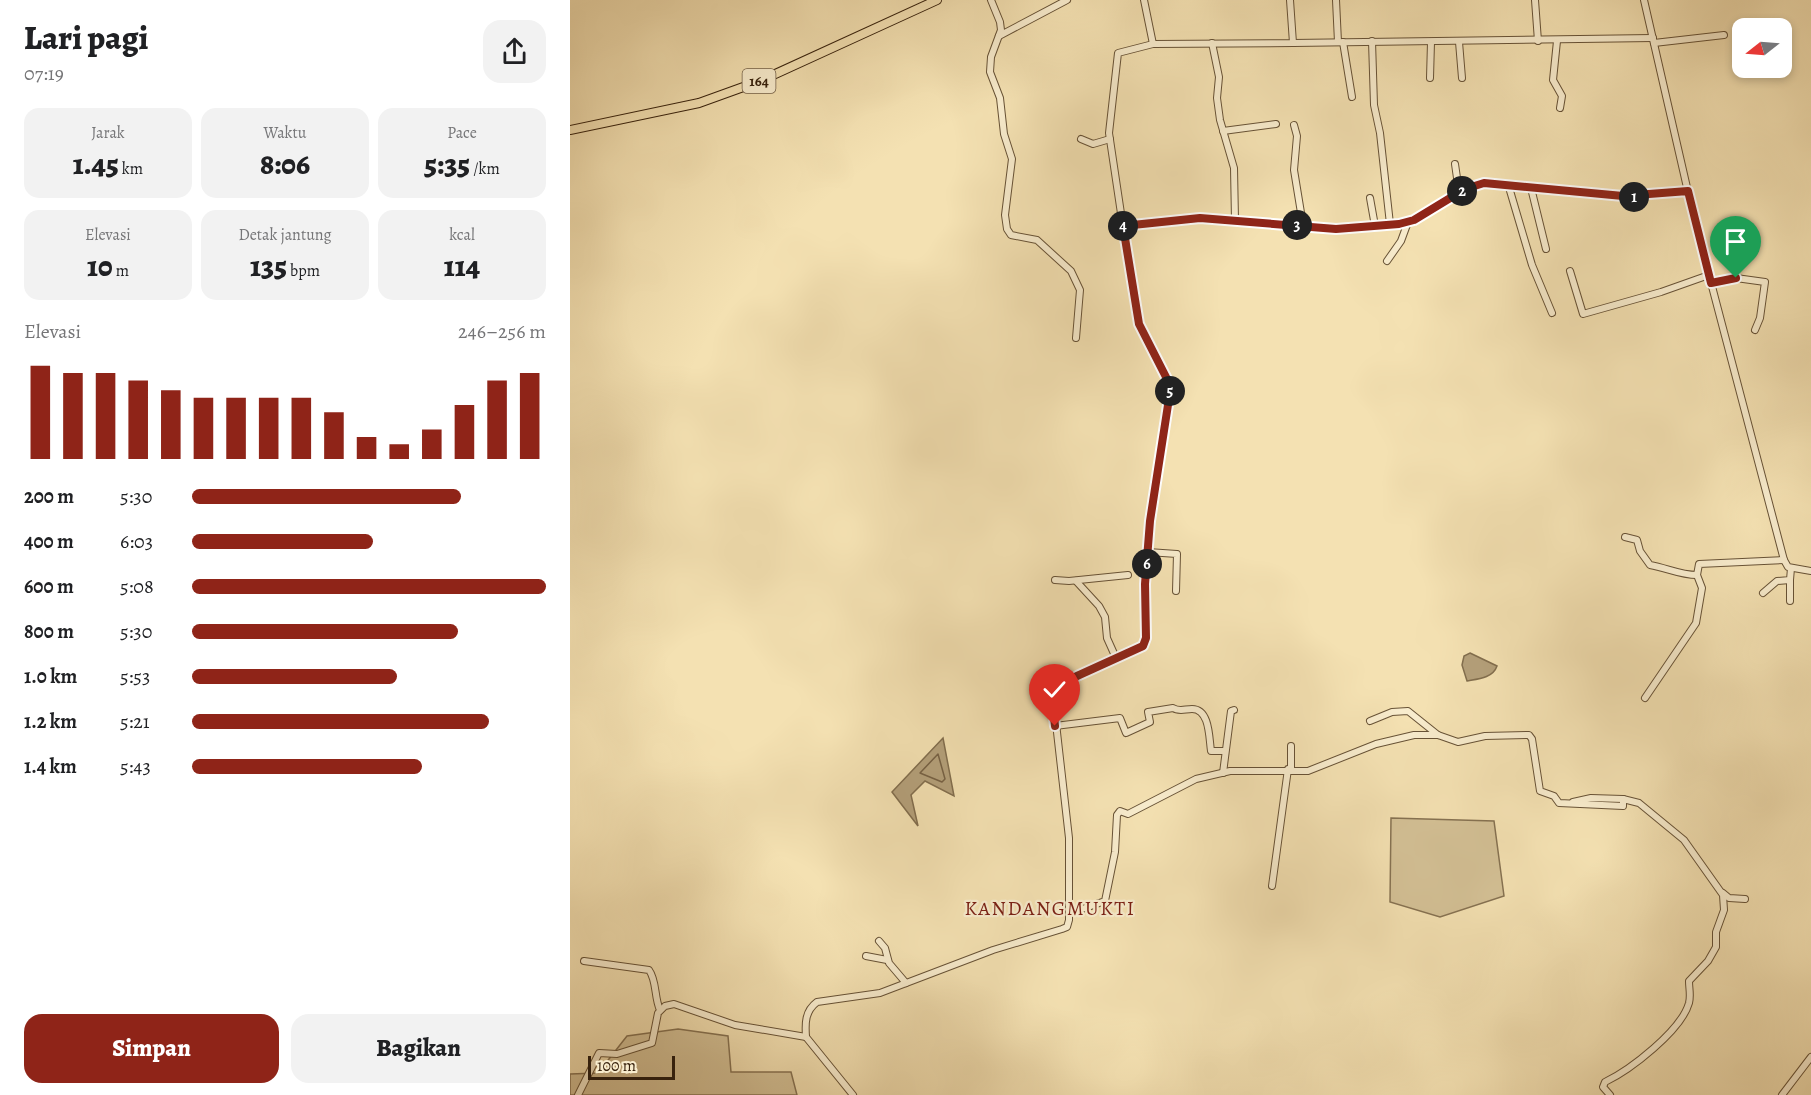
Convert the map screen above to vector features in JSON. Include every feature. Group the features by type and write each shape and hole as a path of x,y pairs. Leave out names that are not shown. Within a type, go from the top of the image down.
{"main road":[{"name":"164","path":"570,130 699,103 719,96 799,64 937,0"}],"street":[{"path":"991,0 1000,22 991,57 990,72 1000,98 1004,134 1012,159 1005,215 1007,229 1011,235 1037,240 1071,271 1080,290 1076,338"},
{"path":"998,36 1067,0"},
{"path":"1144,0 1152,44"},
{"path":"1290,0 1293,43"},
{"path":"1336,0 1341,42 1352,97"},
{"path":"1534,0 1538,41"},
{"path":"1644,0 1708,275 1784,560 1791,568 1811,571"},
{"path":"806,1037 807,1013 817,1002 880,993 993,950 1067,927 1071,913 1070,838 1053,708 1056,689 1143,646 1145,642 1148,552 1153,498 1170,392 1167,379 1139,324 1123,226 1110,139 1118,53 1152,44 1653,40 1724,36"},
{"path":"1372,41 1374,105 1380,133 1390,224"},
{"path":"1557,41 1553,80 1562,96 1560,108"},
{"path":"1430,78 1431,42"},
{"path":"1459,42 1462,78"},
{"path":"1212,43 1219,77 1217,98 1223,131 1234,168 1235,220"},
{"path":"1223,131 1276,124"},
{"path":"1294,125 1297,136 1294,170 1303,225"},
{"path":"1081,139 1094,144 1110,139"},
{"path":"1455,164 1459,192"},
{"path":"1123,226 1184,218 1345,229 1375,226 1408,222 1459,192 1484,183 1623,196 1688,191"},
{"path":"1508,184 1532,265 1552,313"},
{"path":"1531,188 1546,249"},
{"path":"1370,198 1375,226"},
{"path":"1386,261 1401,241 1408,222"},
{"path":"1570,271 1583,314 1661,292 1708,275"},
{"path":"1711,283 1736,278 1765,282 1760,318 1755,330"},
{"path":"1625,537 1637,540 1640,551 1650,565 1673,570 1681,575 1697,575"},
{"path":"1148,552 1177,554 1176,591"},
{"path":"1645,698 1696,623 1702,588 1697,575 1700,564 1784,560"},
{"path":"1790,601 1791,568"},
{"path":"1055,580 1076,581 1128,575"},
{"path":"1763,592 1777,581 1790,580"},
{"path":"1076,581 1099,606 1105,617 1107,638 1116,658"},
{"path":"1055,726 1120,718 1126,733 1150,722 1148,712 1173,708 1177,711 1196,709 1206,720 1211,751 1225,751"},
{"path":"1223,773 1231,711 1234,710"},
{"path":"1370,721 1392,712 1408,711 1438,735"},
{"path":"1071,913 1105,901 1115,852 1117,815 1120,812 1128,814 1196,779 1223,773 1316,769 1385,741 1414,735 1438,735 1458,742 1485,736 1529,735 1532,739 1540,791 1554,796 1559,803 1566,804 1623,806 1623,799 1639,803 1684,840 1720,891 1729,898 1745,898"},
{"path":"1272,886 1291,746"},
{"path":"1610,1095 1603,1088 1605,1082 1648,1053 1679,1022 1688,1006 1689,981 1708,961 1716,947 1716,932 1724,910 1720,891"},
{"path":"879,941 885,948 887,960 906,983"},
{"path":"866,956 887,960"},
{"path":"578,1095 599,1053 617,1054 652,1043 660,1010 655,999 652,975 648,970 584,961"},
{"path":"660,1010 674,1004 735,1025 806,1037 853,1095"},
{"path":"1782,1095 1811,1057"}],"shaded area":[{"path":"1391,818 1494,821 1504,896 1440,917 1390,902"},
{"path":"678,1029 728,1036 731,1072 791,1072 797,1095 570,1095 570,1074 598,1073 627,1036"}],"water":[{"path":"1470,653 1497,666 1495,670 1485,677 1467,681 1462,665 1464,656"},
{"path":"943,738 954,796 925,781 911,795 918,826 892,792"}],"district":[{"name":"KANDANGMUKTI","path":"1050,908"}],"route":[{"path":"1055,726 1053,697 1056,689 1077,676 1143,646 1146,638 1145,584 1150,521 1170,392 1167,379 1144,335 1136,314 1123,226 1184,218 1216,218 1336,229 1399,224 1414,220 1465,189 1484,183 1638,197 1670,195 1688,191 1711,283 1736,278"}]}
